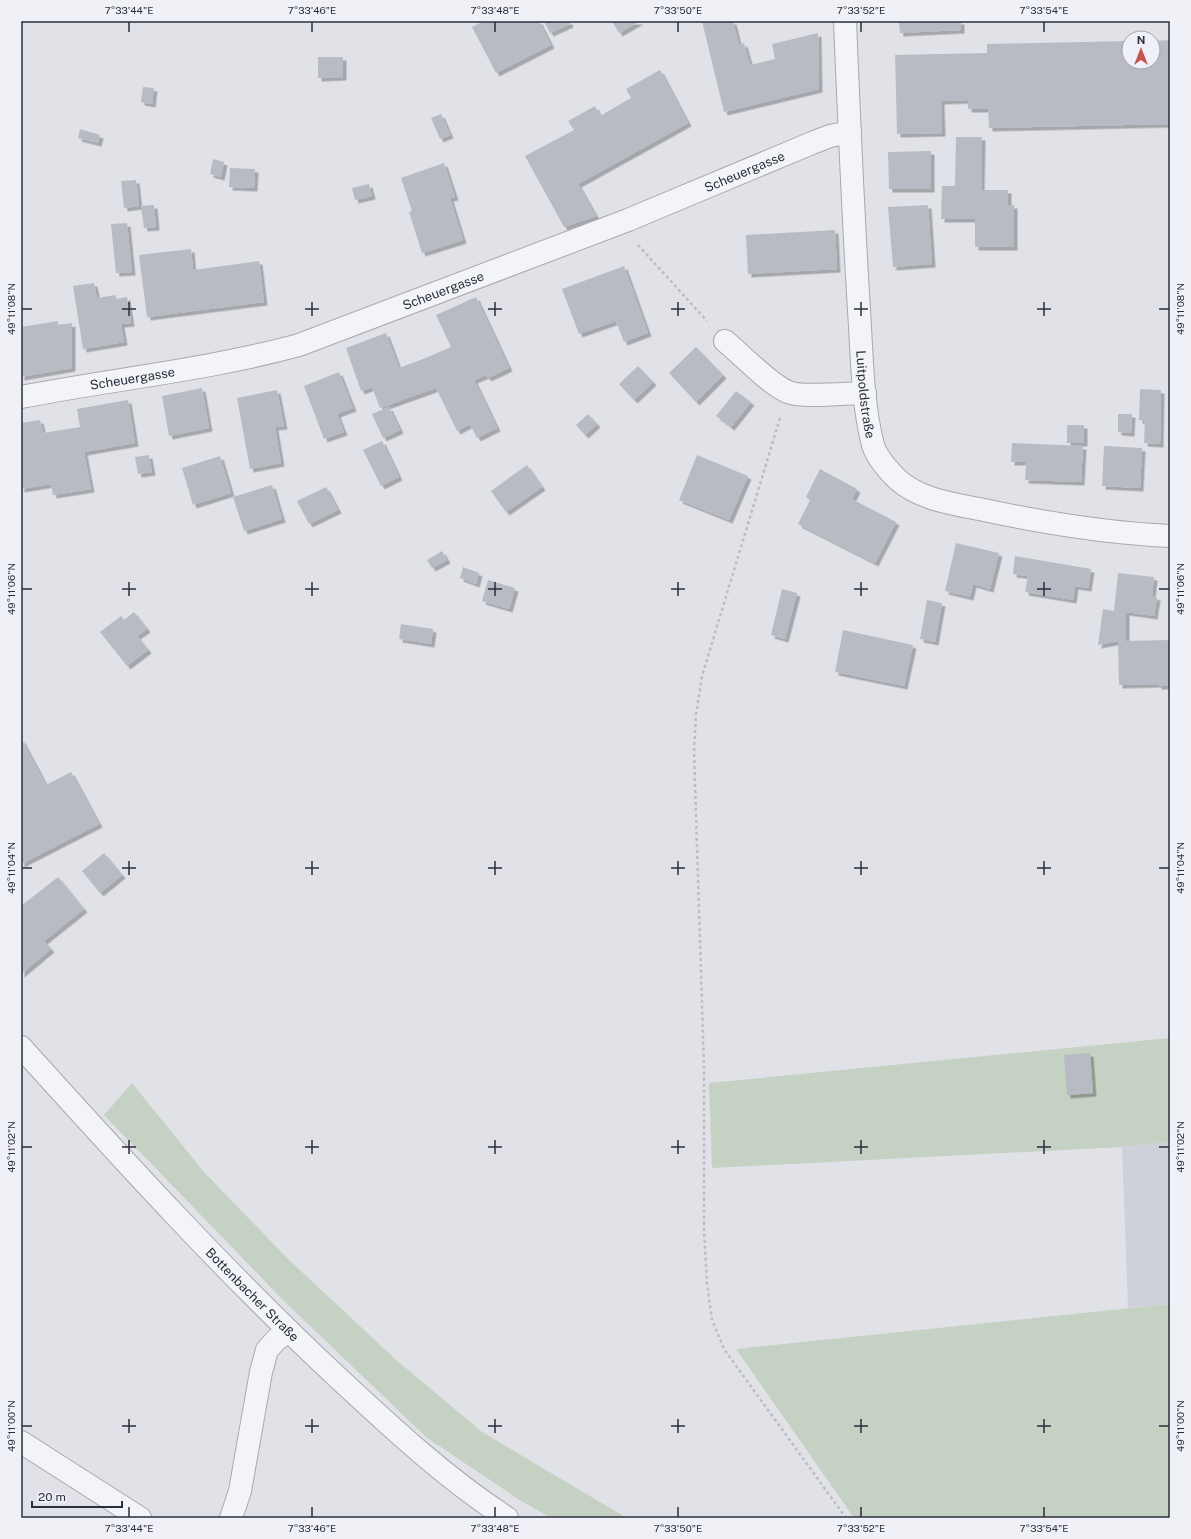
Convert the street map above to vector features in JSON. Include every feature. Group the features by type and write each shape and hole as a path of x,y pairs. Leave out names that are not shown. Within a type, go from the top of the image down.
{"street":[{"name":"Luitpoldstraße","path":"845,21 855,252 865,393 874,446 882,463 897,480 913,491 934,499 1013,516 1126,534 1170,536"},
{"name":"Scheuergasse","path":"21,397 231,361 266,354 299,345 628,220 830,136 850,132"},
{"path":"725,341 771,381 788,393 801,395 865,393"},
{"name":"Bottenbacher Straße","path":"21,1047 126,1162 289,1331 408,1443 478,1499 507,1518"},
{"path":"231,1518 240,1491 261,1372 267,1350 277,1339 289,1331"},
{"path":"21,1442 140,1518"}],"path":[{"path":"628,220 638,245 725,341"},
{"path":"788,393 702,676 696,714 694,751 704,1060 704,1230 707,1283 712,1320 724,1349 846,1518"}],"shaded area":[{"path":"1170,1142 1170,1304 1128,1308 1122,1147"}],"green space":[{"path":"1170,1038 1170,1142 1122,1147 712,1168 709,1083"},
{"path":"132,1083 204,1172 286,1257 394,1358 482,1432 627,1518 551,1518 518,1499 426,1437 285,1302 104,1115"},
{"path":"1170,1304 1170,1518 854,1518 736,1349"}],"building":[{"path":"484,21 539,21 551,45 496,73 472,27"},
{"path":"544,21 569,21 570,24 550,33"},
{"path":"612,21 640,21 619,33"},
{"path":"702,21 733,21 739,45 744,43 750,65 775,59 772,44 818,33 819,89 724,112"},
{"path":"899,21 961,21 961,30 900,33"},
{"path":"1170,40 1170,124 989,128 988,109 968,109 968,100 941,101 942,133 897,134 895,55 987,53 987,44 1121,41 1121,70 1161,70 1161,41"},
{"path":"318,57 343,57 343,77 318,78"},
{"path":"660,70 688,123 578,184 596,216 564,227 525,156 574,130 568,121 595,106 600,116 631,98 626,89"},
{"path":"143,87 154,88 152,104 141,102"},
{"path":"441,114 450,135 440,139 431,118"},
{"path":"80,129 100,135 98,143 78,138"},
{"path":"956,137 982,137 981,190 1008,190 1008,205 1014,205 1014,247 975,247 975,219 941,219 942,186 955,186"},
{"path":"931,151 931,189 889,189 888,152"},
{"path":"213,159 224,162 221,177 210,174"},
{"path":"444,163 455,197 450,198 463,240 422,253 409,212 412,211 401,178"},
{"path":"230,168 255,169 254,188 229,187"},
{"path":"136,180 139,206 124,208 121,181"},
{"path":"369,184 372,196 355,200 352,188"},
{"path":"154,205 156,227 144,228 141,206"},
{"path":"928,205 932,264 893,267 888,207"},
{"path":"127,223 132,272 116,273 111,224"},
{"path":"835,230 837,269 748,274 746,235"},
{"path":"191,249 193,270 259,261 264,302 147,317 139,255"},
{"path":"624,266 648,333 624,342 616,321 579,334 562,289"},
{"path":"94,283 97,298 116,295 116,299 127,297 131,323 121,324 124,342 83,349 73,286"},
{"path":"476,297 509,368 488,378 486,375 474,380 497,428 477,438 470,424 457,431 436,388 380,408 372,387 361,391 346,348 386,333 399,368 423,359 451,347 436,315"},
{"path":"58,321 58,325 72,323 72,368 21,377 21,327"},
{"path":"696,347 723,375 696,402 669,373"},
{"path":"638,366 653,382 634,400 619,384"},
{"path":"339,372 353,408 337,414 344,432 324,439 304,386"},
{"path":"202,388 209,428 169,436 162,396"},
{"path":"1140,389 1161,390 1160,444 1144,443 1145,421 1139,420"},
{"path":"277,390 284,426 275,427 281,463 250,469 237,398"},
{"path":"736,391 751,402 731,427 716,416"},
{"path":"128,400 135,443 84,452 91,489 53,495 51,484 21,489 21,423 40,420 43,433 80,427 77,409"},
{"path":"389,407 400,430 383,438 372,414"},
{"path":"588,414 597,424 585,435 576,425"},
{"path":"1118,414 1132,414 1131,433 1118,432"},
{"path":"1067,425 1084,425 1084,443 1067,443"},
{"path":"382,441 399,477 381,486 363,450"},
{"path":"1012,443 1083,446 1081,482 1025,480 1026,462 1011,462"},
{"path":"1104,446 1142,448 1140,488 1102,486"},
{"path":"149,455 152,472 138,474 135,457"},
{"path":"697,455 748,476 729,520 679,500"},
{"path":"220,456 231,493 193,505 182,468"},
{"path":"527,465 542,487 506,512 491,491"},
{"path":"820,469 857,489 852,499 896,522 875,563 798,524 810,500 806,497"},
{"path":"272,485 282,519 244,531 233,497"},
{"path":"326,487 338,510 309,524 297,501"},
{"path":"956,543 999,553 990,589 973,584 970,597 945,591"},
{"path":"442,551 447,560 432,568 427,560"},
{"path":"1015,556 1091,569 1088,588 1075,586 1073,600 1025,592 1028,576 1013,574"},
{"path":"463,567 479,573 476,584 460,578"},
{"path":"1118,573 1154,577 1152,596 1157,597 1154,616 1126,612 1126,641 1170,640 1170,686 1158,686 1158,684 1119,685 1118,641 1098,645 1103,609 1114,611"},
{"path":"488,580 515,588 509,609 482,601"},
{"path":"782,589 797,593 785,639 771,635"},
{"path":"927,600 942,603 935,642 920,639"},
{"path":"134,612 147,629 137,636 148,650 127,666 100,632 121,616 124,620"},
{"path":"401,624 433,629 431,644 399,639"},
{"path":"843,630 913,645 904,686 835,672"},
{"path":"21,738 46,785 71,772 99,824 21,864"},
{"path":"104,853 122,875 100,893 82,871"},
{"path":"58,877 84,909 44,941 51,949 21,974 21,906"},
{"path":"1090,1053 1093,1093 1067,1095 1064,1055"}]}
